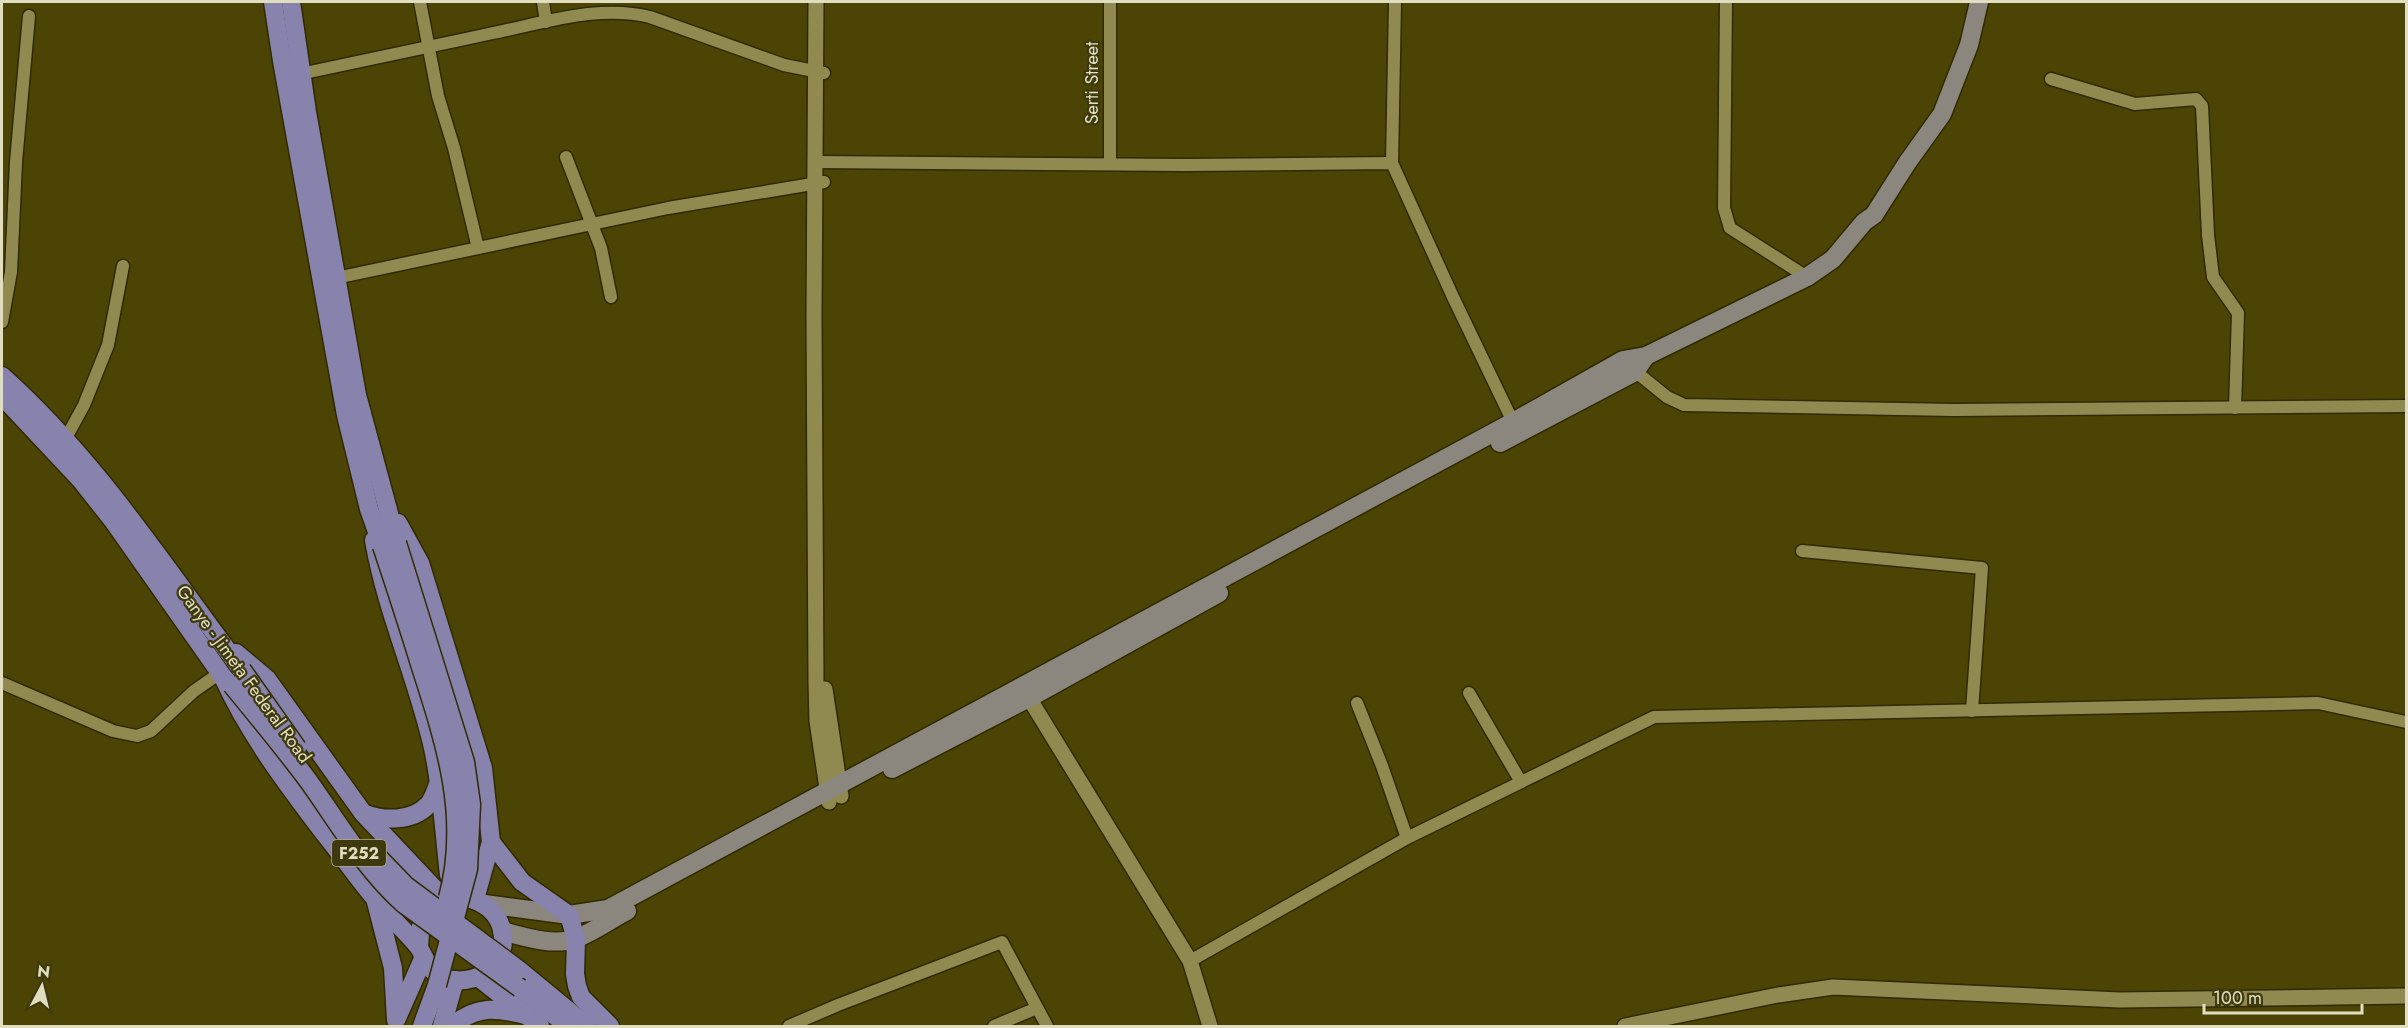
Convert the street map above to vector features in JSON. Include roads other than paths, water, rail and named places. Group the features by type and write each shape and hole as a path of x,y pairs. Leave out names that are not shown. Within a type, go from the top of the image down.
{"main road":[{"path":"273,2 346,415 390,544 454,781 456,815 453,877 422,1026"},
{"path":"291,2 300,74 377,504 381,577 433,746 439,782 448,899"},
{"path":"399,1024 421,953 422,921 432,908 448,899 467,897 480,902 569,915 608,909 834,792 1029,698 1646,356 1807,277 1833,259 1864,222 1874,215 1942,114 1969,45 1979,2"},
{"path":"502,931 535,939 557,941 576,939 834,792 1513,422 1629,366"},
{"name":"Ganye - Jimeta Federal Road","path":"2,376 66,438 118,500 334,799 392,873 520,979"},
{"name":"Ganye - Jimeta Federal Road","path":"2,396 87,488 114,522 225,678 292,759 365,861 391,892 520,979"},
{"path":"377,504 420,563 483,768 491,842 480,902"},
{"path":"217,637 267,679 363,813 448,899"},
{"path":"225,678 240,714 286,782 376,900 439,975 455,980 478,977 492,968 498,959 503,941 502,931 493,912 480,902"},
{"path":"363,813 380,820 408,816 429,805 439,782"},
{"path":"491,842 522,882 569,915 576,939 575,974 581,997 610,1026"},
{"path":"376,900 393,968 399,1024"},
{"path":"478,977 533,1021"},
{"path":"520,979 568,1026"},
{"path":"520,979 587,1026"},
{"path":"442,1026 455,980"},
{"path":"399,1024 431,983"},
{"path":"452,1026 466,1014 499,1009 533,1021"}],"street":[{"path":"420,2 438,96 454,148 478,248"},
{"path":"543,2 546,22"},
{"path":"816,2 820,73 816,682 817,721 834,792"},
{"path":"820,73 825,2"},
{"name":"Serti Street","path":"1110,2 1110,164"},
{"path":"1395,2 1392,163 1513,422"},
{"path":"1726,2 1724,208 1730,228 1807,277"},
{"path":"300,74 546,22 606,12 630,12 650,17 784,65 820,73"},
{"path":"2,322 11,272 16,162 29,16"},
{"path":"2051,79 2135,104 2196,99 2202,106 2208,235 2213,277 2238,313 2235,408"},
{"path":"566,157 600,248 611,297"},
{"path":"820,162 1392,163"},
{"path":"336,278 668,208 770,193 819,183"},
{"path":"66,438 84,405 108,345 123,266"},
{"path":"1629,366 1667,397 1684,405 1954,410 2406,406"},
{"path":"1803,551 1982,568 1971,711"},
{"path":"2,683 113,731 137,736 151,731 194,691 225,678"},
{"path":"1469,693 1521,782"},
{"path":"1029,698 1190,961 1210,1026"},
{"path":"1190,961 1407,838 1654,717 2318,703 2406,722"},
{"path":"1357,704 1407,838"},
{"path":"789,1026 1002,942 1047,1026"},
{"path":"1625,1026 1778,995 1833,987 2120,1000 2406,996"},
{"path":"994,1026 1037,1008"}]}
